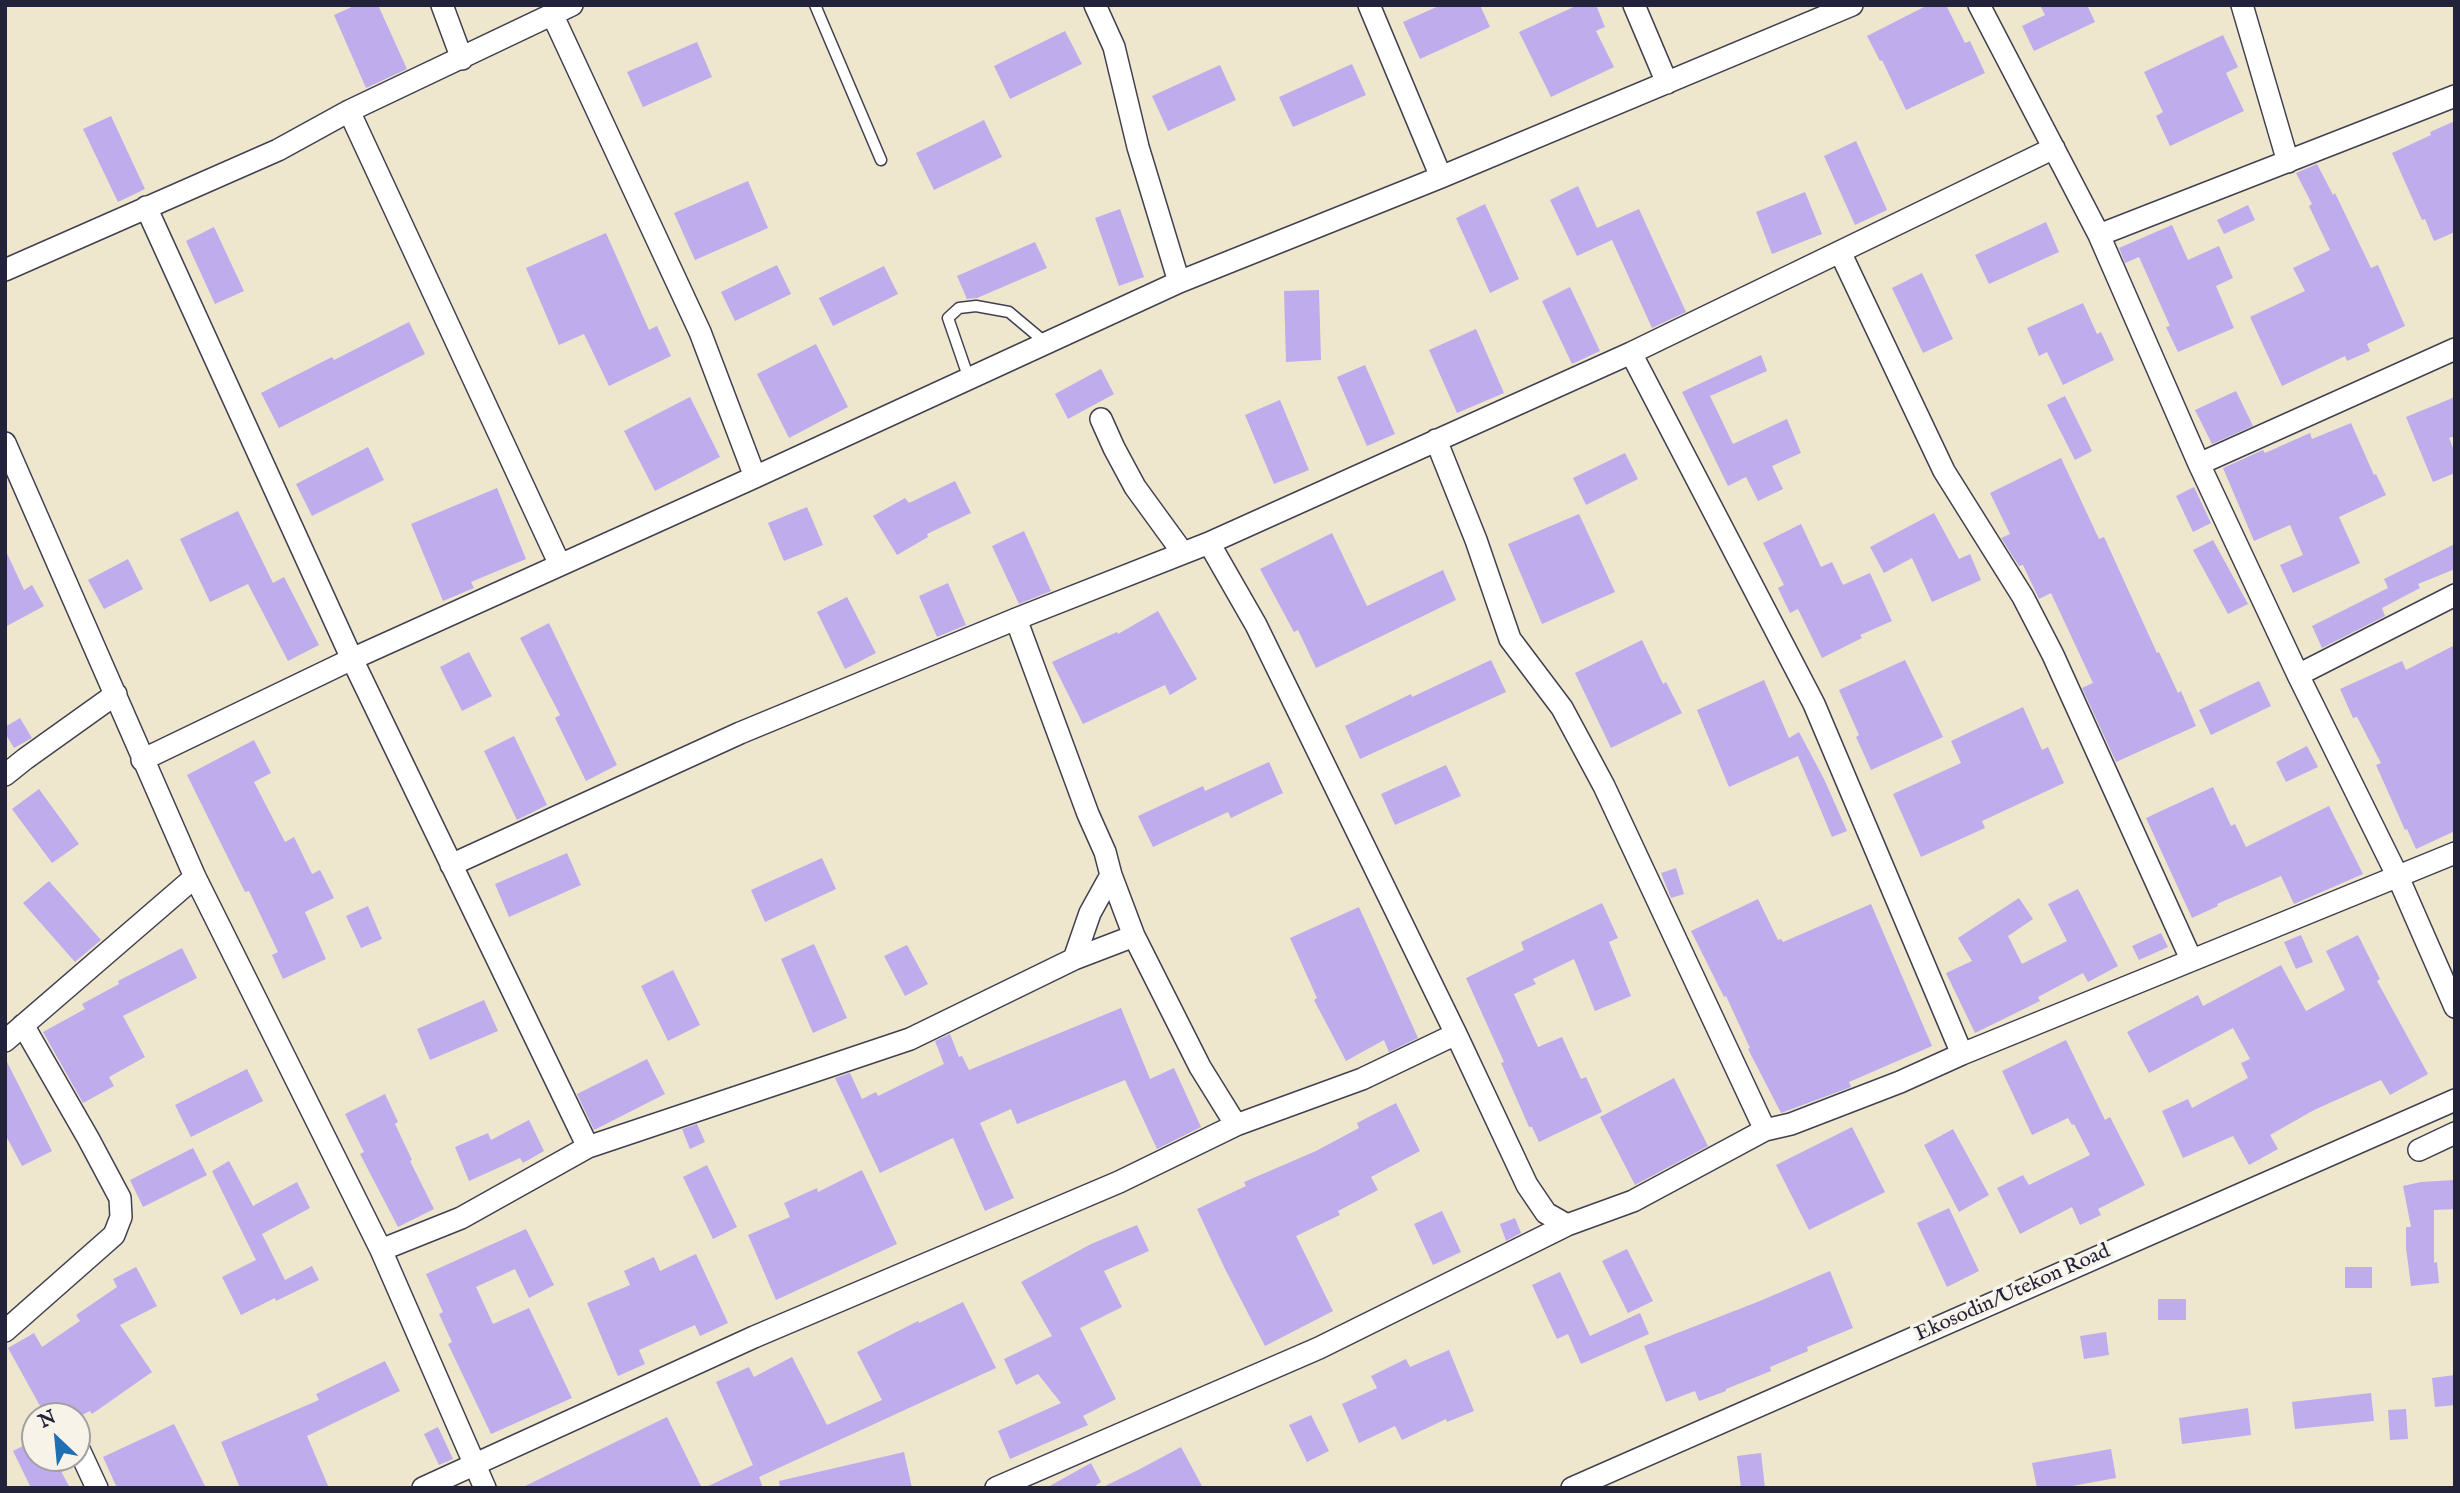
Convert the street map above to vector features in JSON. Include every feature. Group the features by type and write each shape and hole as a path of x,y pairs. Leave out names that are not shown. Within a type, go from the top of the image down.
{"street":[{"path":"442,5 462,59"},
{"path":"5,270 278,150 349,111 554,16 572,5"},
{"path":"1095,5 1114,47 1138,147 1179,282"},
{"path":"1369,5 1441,177"},
{"path":"1634,5 1667,83"},
{"path":"142,760 352,659 1179,282 1441,177 1852,5"},
{"path":"1979,5 2099,235 2199,464 2298,676 2398,877 2455,1007"},
{"path":"2242,5 2288,162"},
{"path":"554,16 700,332 755,477"},
{"path":"2099,235 2455,96"},
{"path":"349,111 560,565"},
{"path":"451,865 740,733 1209,543 1630,352 2054,148"},
{"path":"146,208 352,659 587,1147"},
{"path":"1840,252 1944,471 2023,597 2053,655 2191,960"},
{"path":"2199,464 2455,349"},
{"path":"1630,352 1814,704 1962,1054"},
{"path":"1101,419 1135,487 1183,553"},
{"path":"1436,440 1476,540 1510,639 1562,708 1604,786 1765,1130"},
{"path":"5,443 195,877 380,1250 485,1488"},
{"path":"1209,543 1262,637 1527,1185 1546,1213 1567,1225"},
{"path":"2298,676 2455,595"},
{"path":"1016,619 1088,814 1105,852 1134,936 1200,1067 1236,1125"},
{"path":"5,775 116,694"},
{"path":"996,1488 1320,1348 1567,1225 1633,1201 1765,1130 1804,1120 1900,1082 1962,1054 2455,853"},
{"path":"1074,959 1090,913 1111,875"},
{"path":"5,1041 195,877"},
{"path":"380,1250 461,1218 587,1147 910,1039 1074,959 1134,936"},
{"path":"5,1331 114,1235 121,1217 120,1198 114,1186 23,1025"},
{"path":"423,1488 754,1337 1119,1182 1236,1125 1362,1079 1456,1034"},
{"name":"Ekosodin/Utekon Road","path":"1572,1488 2455,1100"},
{"path":"2419,1150 2455,1133"},
{"path":"90,1472 97,1488"}],"lane":[{"path":"815,5 881,160"},
{"path":"969,379 948,318 959,308 976,306 1009,312 1046,343"}],"building":[{"path":"356,5 378,5 407,69 366,88 334,15"},
{"path":"1441,5 1480,5 1490,27 1420,59 1403,22"},
{"path":"1578,5 1596,5 1605,27 1596,31 1614,67 1551,97 1519,32"},
{"path":"1928,5 1946,5 1965,43 1970,41 1985,73 1906,110 1867,36"},
{"path":"2040,5 2087,5 2095,22 2034,51 2022,26 2045,15"},
{"path":"1065,31 1082,64 1010,99 994,66"},
{"path":"2223,35 2238,67 2226,73 2244,111 2170,146 2156,116 2163,112 2144,72"},
{"path":"697,42 712,77 643,107 627,72"},
{"path":"1352,64 1366,95 1293,127 1279,97"},
{"path":"1220,65 1236,100 1168,131 1152,96"},
{"path":"111,116 145,189 118,202 83,129"},
{"path":"984,120 1002,157 934,190 916,153"},
{"path":"2455,121 2455,232 2434,241 2392,153"},
{"path":"1856,141 1887,210 1855,225 1824,156"},
{"path":"2317,164 2333,195 2335,193 2371,268 2378,265 2405,326 2367,344 2370,351 2347,361 2345,356 2282,386 2250,317 2305,291 2293,268 2330,250 2309,206 2312,204 2296,173"},
{"path":"748,181 768,228 695,260 674,213"},
{"path":"1578,186 1597,228 1639,209 1686,312 1652,328 1612,240 1577,256 1550,200"},
{"path":"1805,192 1822,234 1772,254 1756,212"},
{"path":"1485,204 1519,279 1490,293 1456,218"},
{"path":"2248,205 2255,220 2224,234 2217,220"},
{"path":"1120,209 1144,277 1119,286 1095,218"},
{"path":"2046,222 2059,252 1989,284 1975,255"},
{"path":"2172,225 2188,260 2219,246 2233,278 2216,286 2234,328 2178,352 2166,327 2170,326 2139,257 2125,263 2119,248"},
{"path":"214,227 244,291 215,304 186,241"},
{"path":"606,233 649,330 657,326 671,356 609,386 584,334 559,345 526,268"},
{"path":"1035,242 1047,268 977,298 967,299 957,276"},
{"path":"777,265 791,294 735,321 721,292"},
{"path":"884,266 898,294 833,326 819,298"},
{"path":"1922,273 1953,339 1923,353 1892,288"},
{"path":"1570,287 1600,351 1572,364 1542,301"},
{"path":"1319,290 1321,360 1286,362 1284,291"},
{"path":"2083,303 2097,334 2101,332 2114,360 2063,385 2047,352 2039,356 2027,328"},
{"path":"409,322 425,354 279,428 261,393"},
{"path":"1476,329 1504,393 1457,413 1429,350"},
{"path":"816,344 848,407 789,438 757,374"},
{"path":"1761,355 1767,371 1710,396 1733,444 1787,419 1801,453 1772,466 1783,489 1758,501 1746,477 1728,486 1682,392"},
{"path":"1365,365 1395,434 1367,446 1337,377"},
{"path":"1101,369 1114,394 1068,419 1055,394"},
{"path":"2236,391 2253,426 2212,444 2195,410"},
{"path":"2065,396 2092,451 2075,460 2047,405"},
{"path":"690,397 720,457 655,491 624,431"},
{"path":"2455,397 2455,436 2449,438 2455,453 2455,473 2433,482 2406,417"},
{"path":"1280,400 1309,470 1274,484 1245,415"},
{"path":"2351,423 2386,495 2339,517 2360,563 2293,593 2280,565 2303,555 2290,525 2254,541 2223,468 2310,433 2312,439"},
{"path":"368,447 384,480 312,516 296,484"},
{"path":"1625,453 1638,479 1586,505 1573,478"},
{"path":"2061,458 2099,539 2104,537 2157,653 2159,652 2178,693 2181,691 2196,726 2116,762 2082,688 2093,683 2051,593 2039,599 2023,565 2019,566 2001,538 2010,534 1990,493"},
{"path":"955,481 971,513 927,534 928,537 897,555 873,516 905,498 909,503"},
{"path":"2194,487 2211,523 2193,532 2176,496"},
{"path":"497,488 526,559 471,582 474,588 443,601 411,524"},
{"path":"807,507 823,545 784,561 768,523"},
{"path":"238,511 273,583 284,577 319,645 288,661 248,584 210,602 180,539"},
{"path":"1934,513 1959,559 1970,554 1981,580 1932,602 1912,558 1884,573 1870,547"},
{"path":"1579,514 1615,592 1542,624 1508,544"},
{"path":"1801,524 1821,567 1832,562 1843,585 1870,573 1892,621 1860,635 1862,638 1822,658 1798,609 1790,613 1778,588 1784,585 1763,543"},
{"path":"1024,531 1051,591 1019,604 992,546"},
{"path":"1332,533 1367,606 1443,570 1456,600 1316,668 1298,630 1294,632 1260,569"},
{"path":"2213,540 2248,604 2228,614 2193,550"},
{"path":"2455,544 2455,569 2418,584 2420,588 2382,608 2385,616 2322,648 2312,626 2388,588 2384,579"},
{"path":"5,549 24,590 32,585 44,606 5,627"},
{"path":"128,559 143,589 104,609 88,580"},
{"path":"948,583 966,625 937,637 919,596"},
{"path":"847,597 876,653 845,669 817,612"},
{"path":"1158,611 1197,679 1170,695 1165,685 1083,724 1052,662 1117,632 1118,634"},
{"path":"549,623 617,765 586,781 555,718 560,715 520,638"},
{"path":"1642,640 1663,684 1666,682 1682,713 1611,748 1575,673"},
{"path":"2455,645 2455,831 2416,849 2376,765 2381,763 2357,717 2353,718 2340,689 2402,661 2406,670"},
{"path":"469,652 492,696 462,711 440,667"},
{"path":"1491,660 1506,692 1360,759 1345,726"},
{"path":"1905,660 1943,737 1871,770 1839,690"},
{"path":"1764,680 1789,738 1799,732 1847,831 1832,837 1798,756 1729,787 1697,710"},
{"path":"2259,681 2271,706 2211,735 2199,710"},
{"path":"2023,707 2042,750 2048,747 2064,783 1982,821 1985,828 1921,857 1893,794 1961,763 1951,741"},
{"path":"20,718 32,738 14,748 5,733 5,727"},
{"path":"514,736 547,805 517,820 484,751"},
{"path":"254,740 271,773 254,782 285,842 294,837 312,874 320,870 334,898 305,912 326,959 283,979 272,955 278,952 249,891 245,892 187,775"},
{"path":"2307,746 2318,767 2286,782 2276,762"},
{"path":"1269,762 1283,793 1231,818 1228,812 1153,847 1138,816 1203,786 1205,791"},
{"path":"1446,765 1461,796 1395,825 1381,794"},
{"path":"2213,787 2231,826 2235,824 2246,847 2329,806 2363,874 2294,904 2281,876 2192,918 2146,818"},
{"path":"39,789 79,844 52,863 12,809"},
{"path":"567,853 581,885 509,917 495,884"},
{"path":"822,858 836,889 765,922 751,890"},
{"path":"1676,868 1684,894 1671,898 1661,873"},
{"path":"49,881 101,940 75,962 23,903"},
{"path":"2078,889 2118,966 2088,982 2083,973 2038,997 2040,1001 1975,1033 1946,973 1972,961 1958,938 2019,898 2033,919 2008,936 2022,964 2067,941 2048,904"},
{"path":"1758,899 1778,940 1783,942 1871,904 1932,1046 1849,1082 1851,1087 1781,1113 1748,1049 1750,1048 1726,996 1724,997 1691,931"},
{"path":"1602,903 1618,938 1609,942 1631,996 1595,1011 1574,959 1533,979 1536,984 1514,994 1538,1047 1562,1037 1581,1079 1586,1077 1602,1112 1539,1142 1532,1127 1529,1127 1501,1063 1504,1062 1466,978 1524,950 1521,942"},
{"path":"368,906 382,939 361,948 346,916"},
{"path":"1359,907 1418,1038 1389,1052 1384,1040 1346,1061 1314,1000 1317,998 1290,938"},
{"path":"2161,933 2168,947 2139,960 2132,946"},
{"path":"2301,935 2313,962 2296,969 2284,942"},
{"path":"2358,935 2380,979 2377,981 2428,1074 2390,1095 2381,1080 2314,1110 2270,1135 2278,1149 2249,1165 2233,1136 2183,1158 2162,1111 2188,1099 2192,1108 2248,1078 2241,1063 2250,1059 2233,1028 2149,1073 2127,1032 2198,995 2203,1006 2281,965 2306,1011 2345,990 2326,951"},
{"path":"814,944 847,1018 813,1033 781,959"},
{"path":"907,945 928,984 905,996 884,956"},
{"path":"182,948 197,978 123,1016 145,1057 109,1077 114,1086 83,1103 43,1032 85,1009 82,1004 119,984 118,981"},
{"path":"673,970 700,1025 668,1041 641,986"},
{"path":"484,1000 498,1031 430,1060 417,1029"},
{"path":"1121,1008 1150,1079 1174,1068 1201,1127 1157,1149 1125,1080 1017,1124 1011,1109 980,1123 1014,1198 985,1211 953,1138 880,1173 835,1078 850,1073 862,1099 876,1092 878,1096 944,1064 935,1041 950,1034 959,1057 962,1056 969,1070"},
{"path":"2066,1040 2105,1120 2110,1117 2145,1185 2098,1209 2101,1215 2080,1225 2072,1207 2020,1234 1997,1188 2023,1175 2029,1185 2090,1155 2068,1118 2032,1135 2002,1071"},
{"path":"5,1058 52,1151 22,1166 5,1134"},
{"path":"647,1059 665,1094 594,1130 577,1094"},
{"path":"247,1069 263,1101 191,1137 175,1105"},
{"path":"1674,1078 1708,1146 1635,1185 1600,1117"},
{"path":"385,1094 398,1122 395,1124 412,1160 410,1161 434,1209 398,1227 360,1154 364,1152 345,1114"},
{"path":"1396,1103 1420,1151 1371,1177 1378,1190 1338,1211 1340,1215 1296,1236 1333,1311 1265,1346 1197,1209 1246,1186 1244,1182 1316,1151 1359,1128 1357,1123"},
{"path":"529,1120 544,1151 523,1163 520,1158 469,1181 455,1147 488,1133 491,1140"},
{"path":"697,1124 705,1142 690,1149 682,1129"},
{"path":"1852,1127 1885,1192 1809,1230 1776,1165"},
{"path":"1953,1129 1989,1195 1959,1212 1924,1145"},
{"path":"193,1148 207,1175 143,1207 130,1180"},
{"path":"229,1161 253,1206 297,1182 310,1208 262,1234 285,1280 312,1266 319,1280 241,1315 222,1277 256,1260 212,1171"},
{"path":"707,1165 737,1227 713,1239 683,1177"},
{"path":"862,1170 897,1244 776,1300 748,1235 790,1217 784,1203 817,1188 818,1192"},
{"path":"2455,1180 2455,1209 2434,1210 2434,1263 2437,1262 2439,1283 2411,1286 2406,1227 2411,1227 2403,1186"},
{"path":"1949,1208 1979,1271 1947,1287 1917,1223"},
{"path":"1442,1211 1461,1252 1433,1265 1414,1224"},
{"path":"1515,1218 1521,1233 1506,1241 1500,1224"},
{"path":"1137,1225 1149,1251 1104,1271 1122,1307 1080,1328 1116,1399 1083,1416 1088,1425 1010,1459 998,1431 1061,1403 1038,1374 1016,1385 1004,1359 1052,1336 1021,1282 1091,1244"},
{"path":"526,1229 554,1285 529,1298 515,1269 476,1287 493,1324 529,1308 572,1398 491,1434 448,1344 452,1342 439,1314 443,1312 426,1274"},
{"path":"1627,1249 1653,1301 1628,1313 1602,1261"},
{"path":"696,1254 728,1323 700,1336 695,1325 639,1350 645,1364 618,1376 587,1303 630,1285 624,1271 654,1257 660,1271"},
{"path":"136,1267 157,1306 120,1325 152,1372 92,1414 91,1402 38,1402 8,1348 34,1333 42,1347 80,1321 76,1315 117,1287 113,1279"},
{"path":"2345,1267 2372,1267 2372,1288 2345,1288"},
{"path":"1830,1271 1853,1328 1807,1347 1808,1351 1770,1367 1771,1371 1726,1391 1699,1401 1695,1391 1666,1402 1644,1346"},
{"path":"1560,1272 1590,1336 1640,1313 1649,1334 1581,1364 1568,1334 1557,1339 1532,1285"},
{"path":"2158,1299 2186,1299 2186,1320 2158,1320"},
{"path":"963,1302 996,1368 759,1477 763,1488 704,1488 753,1465 716,1382 749,1367 754,1377 792,1357 827,1425 882,1400 857,1352"},
{"path":"2106,1332 2109,1355 2084,1359 2080,1336"},
{"path":"1449,1350 1474,1411 1447,1422 1446,1419 1402,1440 1395,1426 1359,1443 1342,1404 1377,1388 1371,1376 1406,1359 1410,1367"},
{"path":"385,1361 400,1391 307,1436 329,1488 240,1488 221,1442 319,1400 316,1394"},
{"path":"2455,1375 2455,1405 2435,1407 2432,1378"},
{"path":"2371,1393 2374,1421 2295,1429 2292,1402"},
{"path":"2248,1408 2251,1435 2182,1444 2179,1418"},
{"path":"2406,1409 2408,1439 2390,1440 2388,1410"},
{"path":"1311,1415 1329,1451 1307,1462 1289,1425"},
{"path":"667,1417 702,1488 521,1488"},
{"path":"174,1424 206,1488 117,1488 103,1457"},
{"path":"438,1427 453,1459 439,1465 424,1434"},
{"path":"21,1447 21,1467 13,1451"},
{"path":"1181,1447 1203,1488 1101,1488 1140,1469"},
{"path":"2111,1449 2116,1478 2061,1488 2037,1488 2032,1463"},
{"path":"904,1452 912,1488 780,1488 779,1481"},
{"path":"1761,1453 1765,1488 1741,1488 1737,1456"},
{"path":"1091,1463 1101,1482 1092,1488 1046,1488"},
{"path":"23,1472 61,1472 70,1488 31,1488"}]}
